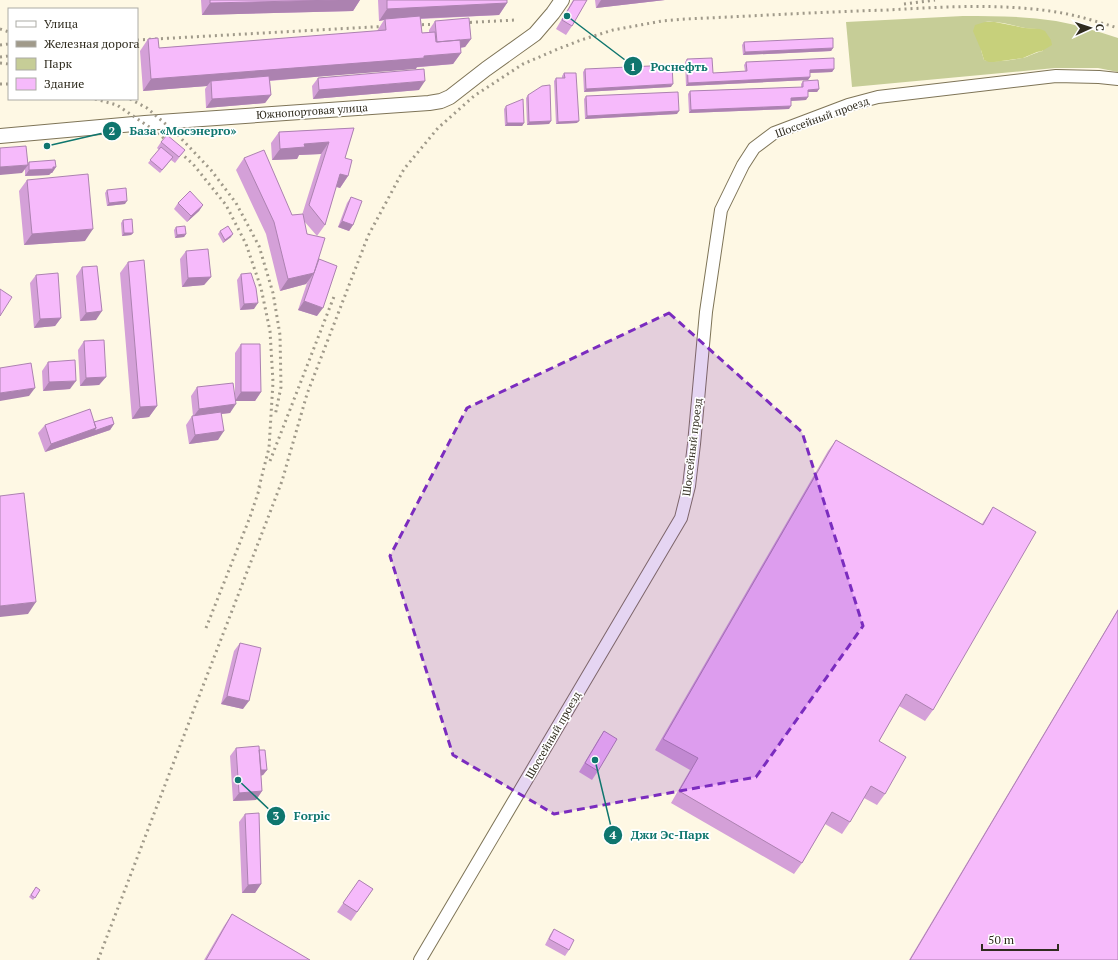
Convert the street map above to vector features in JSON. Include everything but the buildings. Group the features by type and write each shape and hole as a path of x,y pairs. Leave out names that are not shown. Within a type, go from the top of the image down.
{"street":[{"name":"Южнопортовая улица","path":"0,136 441,101 450,97 535,34 562,0"},
{"name":"Шоссейный проезд","path":"420,960 681,518 689,486 706,312 721,210 743,165 754,148 774,133 841,108 878,97 1056,76 1118,79"}],"highlighted area":[{"path":"669,313 802,432 863,626 756,777 554,814 453,755 390,556 467,408"}],"green space":[{"path":"963,16 1021,17 1056,21 1087,28 1118,38 1118,72 1098,68 1055,68 852,87 846,22","holes":["985,22 1040,29 1043,51 1013,60 984,60 981,50"]},
{"path":"985,22 995,22 1025,28 1040,29 1045,31 1051,40 1052,45 1042,51 1023,58 989,62 984,60 973,31 975,25"}],"railway":[{"path":"904,4 935,0"},
{"path":"98,960 282,481 307,394 368,236 404,169 438,128 474,96 523,64 581,40 613,30 662,21 972,6 1014,7 1064,13 1118,28"},
{"path":"458,23 516,20"},
{"path":"410,25 444,24"},
{"path":"138,40 390,26"},
{"path":"0,29 8,32"},
{"path":"0,45 8,44"},
{"path":"0,57 8,56"},
{"path":"0,63 8,64"},
{"path":"0,84 8,84"},
{"path":"99,100 117,105 158,133 193,164 226,205 246,244 261,288 270,331 273,382 269,448 258,491"},
{"path":"132,100 147,108 176,133 211,170 236,203 259,246 273,293 280,335 281,387 275,416"},
{"path":"270,461 335,294"},
{"path":"206,628 250,517 260,487"}],"place":[{"name":"Роснефть","path":"567,16"},
{"name":"База «Мосэнерго»","path":"47,146"},
{"name":"Джи Эс-Парк","path":"595,760"},
{"name":"Forpic","path":"238,780"}]}
